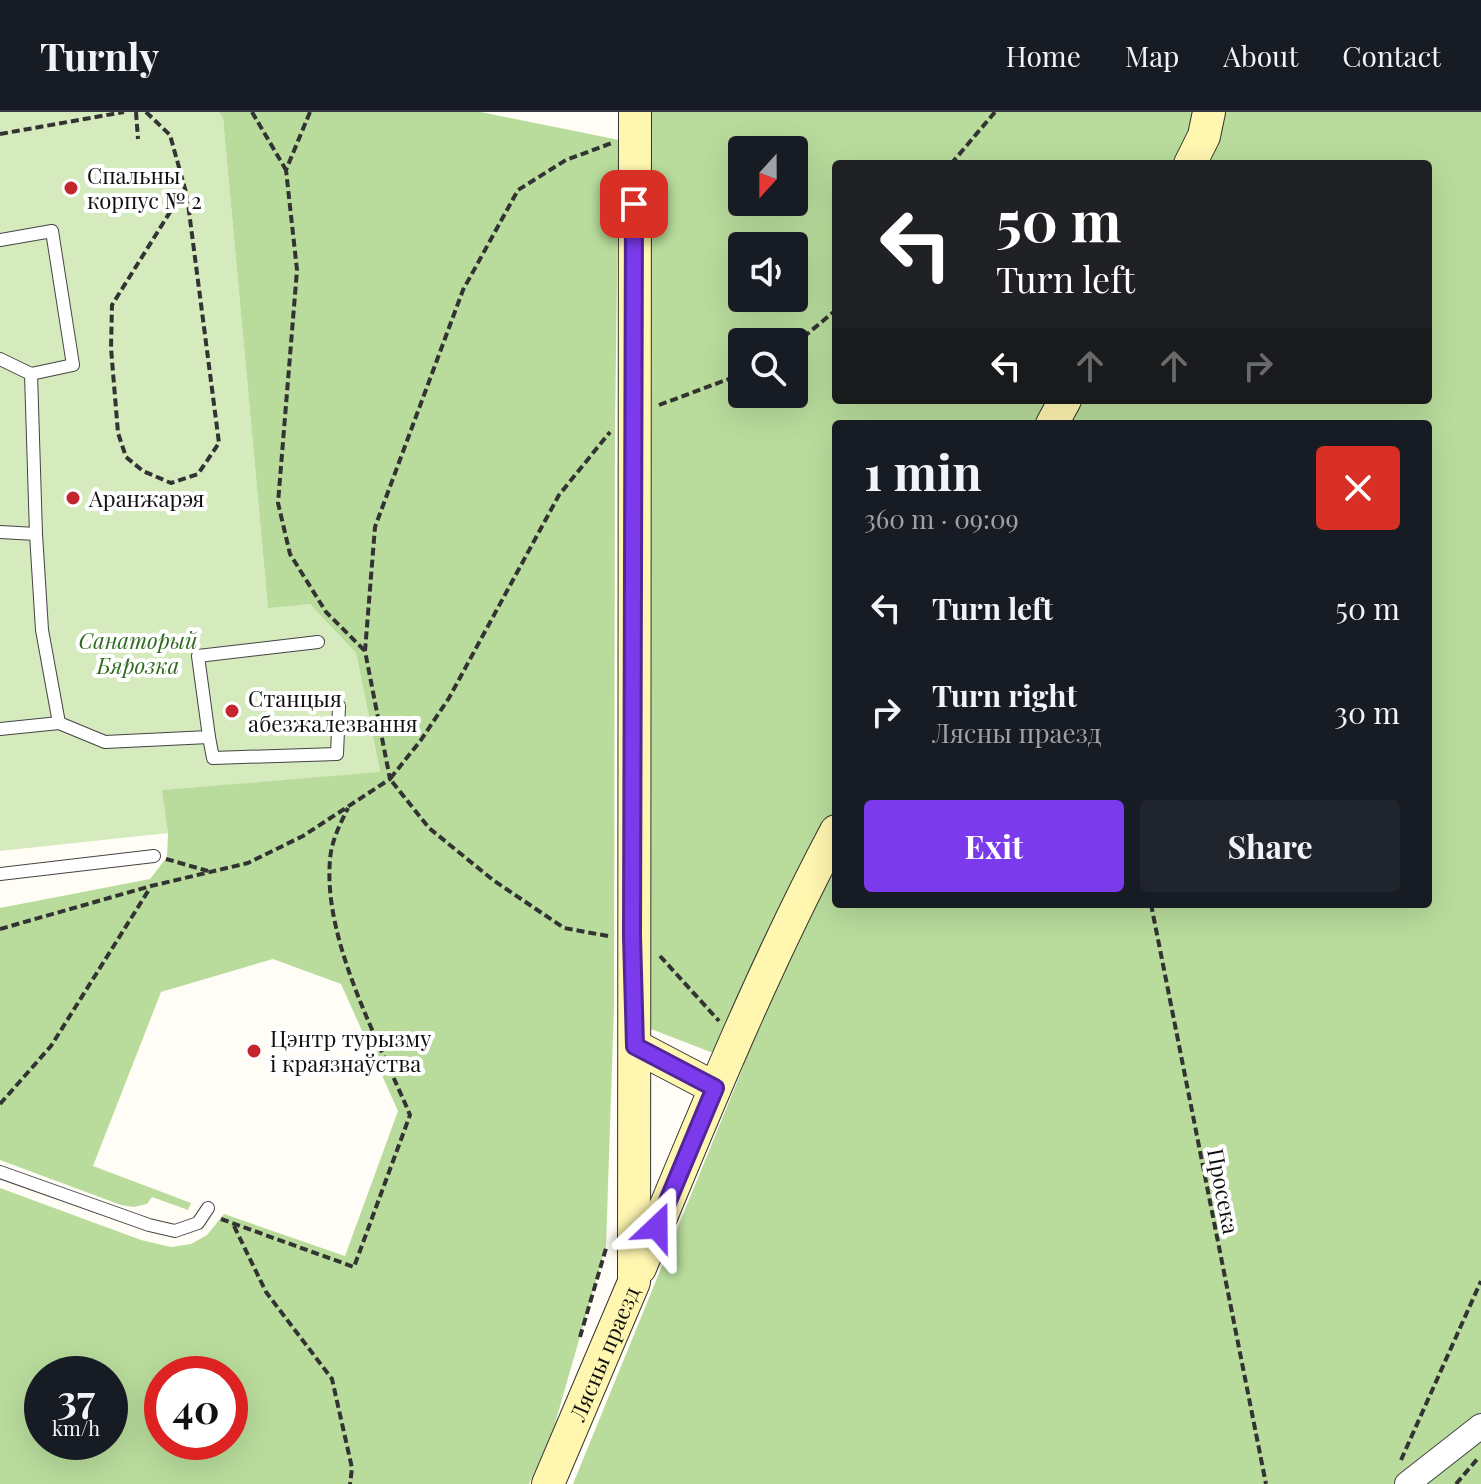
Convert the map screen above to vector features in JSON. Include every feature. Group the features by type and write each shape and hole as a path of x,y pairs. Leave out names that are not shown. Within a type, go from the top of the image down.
{"street":[{"path":"1192,160 1204,136 1209,112"},
{"name":"Лясны праезд","path":"548,1484 634,1282 634,417 627,126"},
{"path":"634,1282 715,1088 796,907 832,839"},
{"path":"635,1046 715,1088"},
{"path":"1401,1477 1481,1426"}],"lane":[{"path":"0,240 52,231 73,365 31,374 0,359"},
{"path":"31,374 42,630 59,723"},
{"path":"0,532 36,534"},
{"path":"318,642 198,656 213,758 337,754 339,706"},
{"path":"0,729 59,723 105,742 209,737"},
{"path":"0,874 154,856"},
{"path":"0,1172 149,1225 175,1231 198,1223 208,1208"}],"path":[{"path":"86,112 86,119"},
{"path":"0,134 124,112"},
{"path":"136,112 138,139"},
{"path":"146,112 170,135 185,188 219,443 198,474 171,483 143,471 126,457 118,433 112,305 185,188"},
{"path":"252,112 286,170 297,270 278,503 290,554 326,612 365,651"},
{"path":"286,170 310,112"},
{"path":"954,160 995,112"},
{"path":"627,126 518,190 463,290 375,527 365,651 390,779 429,828 493,880 564,928 614,937 644,938 736,1041"},
{"path":"808,333 832,313"},
{"path":"0,929 151,886 248,863 303,836 390,779 449,698 559,495 615,426 670,400 728,379"},
{"path":"221,1219 354,1267 410,1115 341,952 332,908 330,859 338,828 349,806"},
{"path":"0,1104 51,1046 151,886"},
{"name":"Просека","path":"1152,908 1266,1484"},
{"path":"233,1223 266,1292 332,1379 352,1468 350,1484"},
{"path":"1401,1477 1481,1281"},
{"path":"1456,1484 1481,1455"}],"green space":[{"name":"Санаторый Бярозка","path":"0,112 219,112 223,118 268,607 310,604 356,653 380,773 163,790 168,833 0,851"},
{"path":"219,112 481,112 619,140 614,1006 606,1246 554,1427 529,1484 0,1484 0,1188 141,1240 171,1247 191,1244 207,1235 224,1214 345,1256 398,1111 341,984 273,959 161,992 93,1166 191,1203 188,1210 152,1197 147,1204 134,1207 121,1205 0,1160 0,908 150,879 167,857 168,833 162,790 380,772 356,653 310,604 268,608 223,118"},
{"path":"648,112 1481,112 1481,1484 573,1484 744,1065 651,1029"}],"place":[{"name":"Спальны корпус № 2","path":"71,188"},
{"name":"Аранжарэя","path":"73,498"},
{"name":"Станцыя абезжалезвання","path":"232,711"},
{"name":"Цэнтр турызму і краязнаўства","path":"254,1051"}],"route":[{"path":"634,204 632,936 635,1046 715,1088 657,1227"}]}
